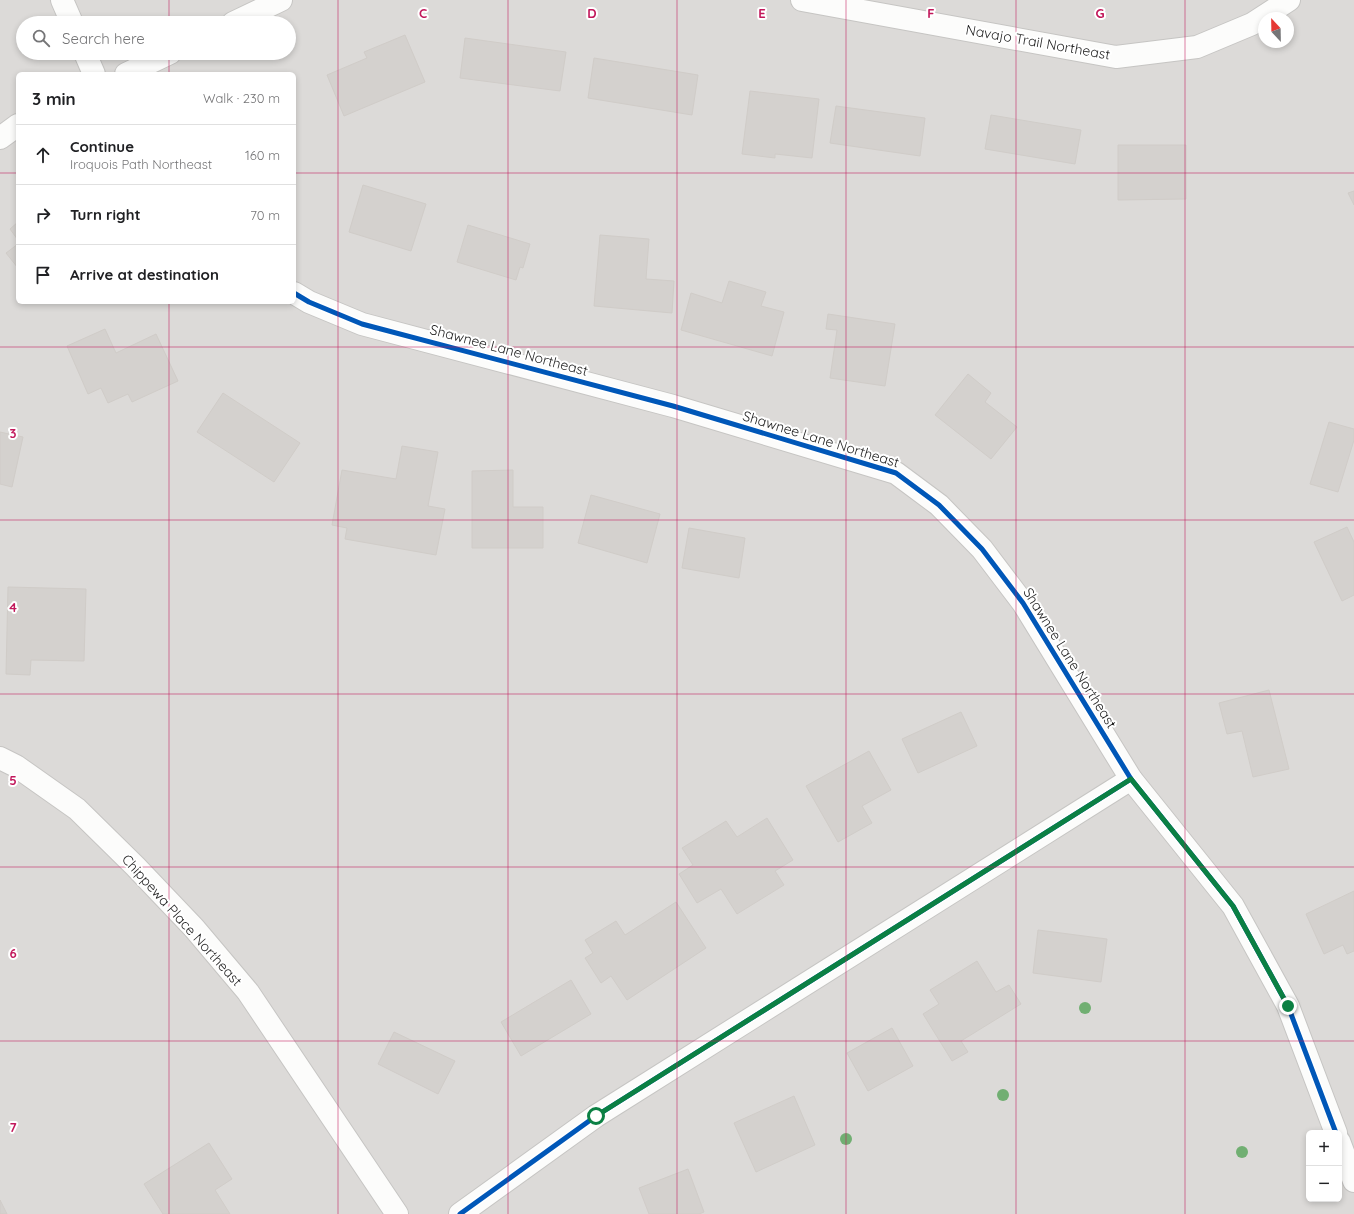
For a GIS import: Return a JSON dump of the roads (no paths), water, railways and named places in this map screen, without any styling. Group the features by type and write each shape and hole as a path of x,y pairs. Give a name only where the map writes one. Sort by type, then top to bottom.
{"street":[{"path":"62,0 69,16"},
{"path":"248,16 281,0"},
{"name":"Navajo Trail Northeast","path":"802,0 1116,57 1197,47 1252,24 1289,0"},
{"path":"87,60 93,72"},
{"path":"130,72 155,60"},
{"path":"0,138 16,126"},
{"name":"Shawnee Lane Northeast","path":"296,295 362,324 673,406 896,473 938,505 986,555 1023,603 1131,779 1233,906 1288,1006 1335,1130"},
{"name":"Chippewa Place Northeast","path":"0,758 16,766 77,809 135,866 194,928 248,992 397,1214"},
{"path":"460,1214 596,1116 1131,779"},
{"path":"1342,1149 1354,1181"}]}
